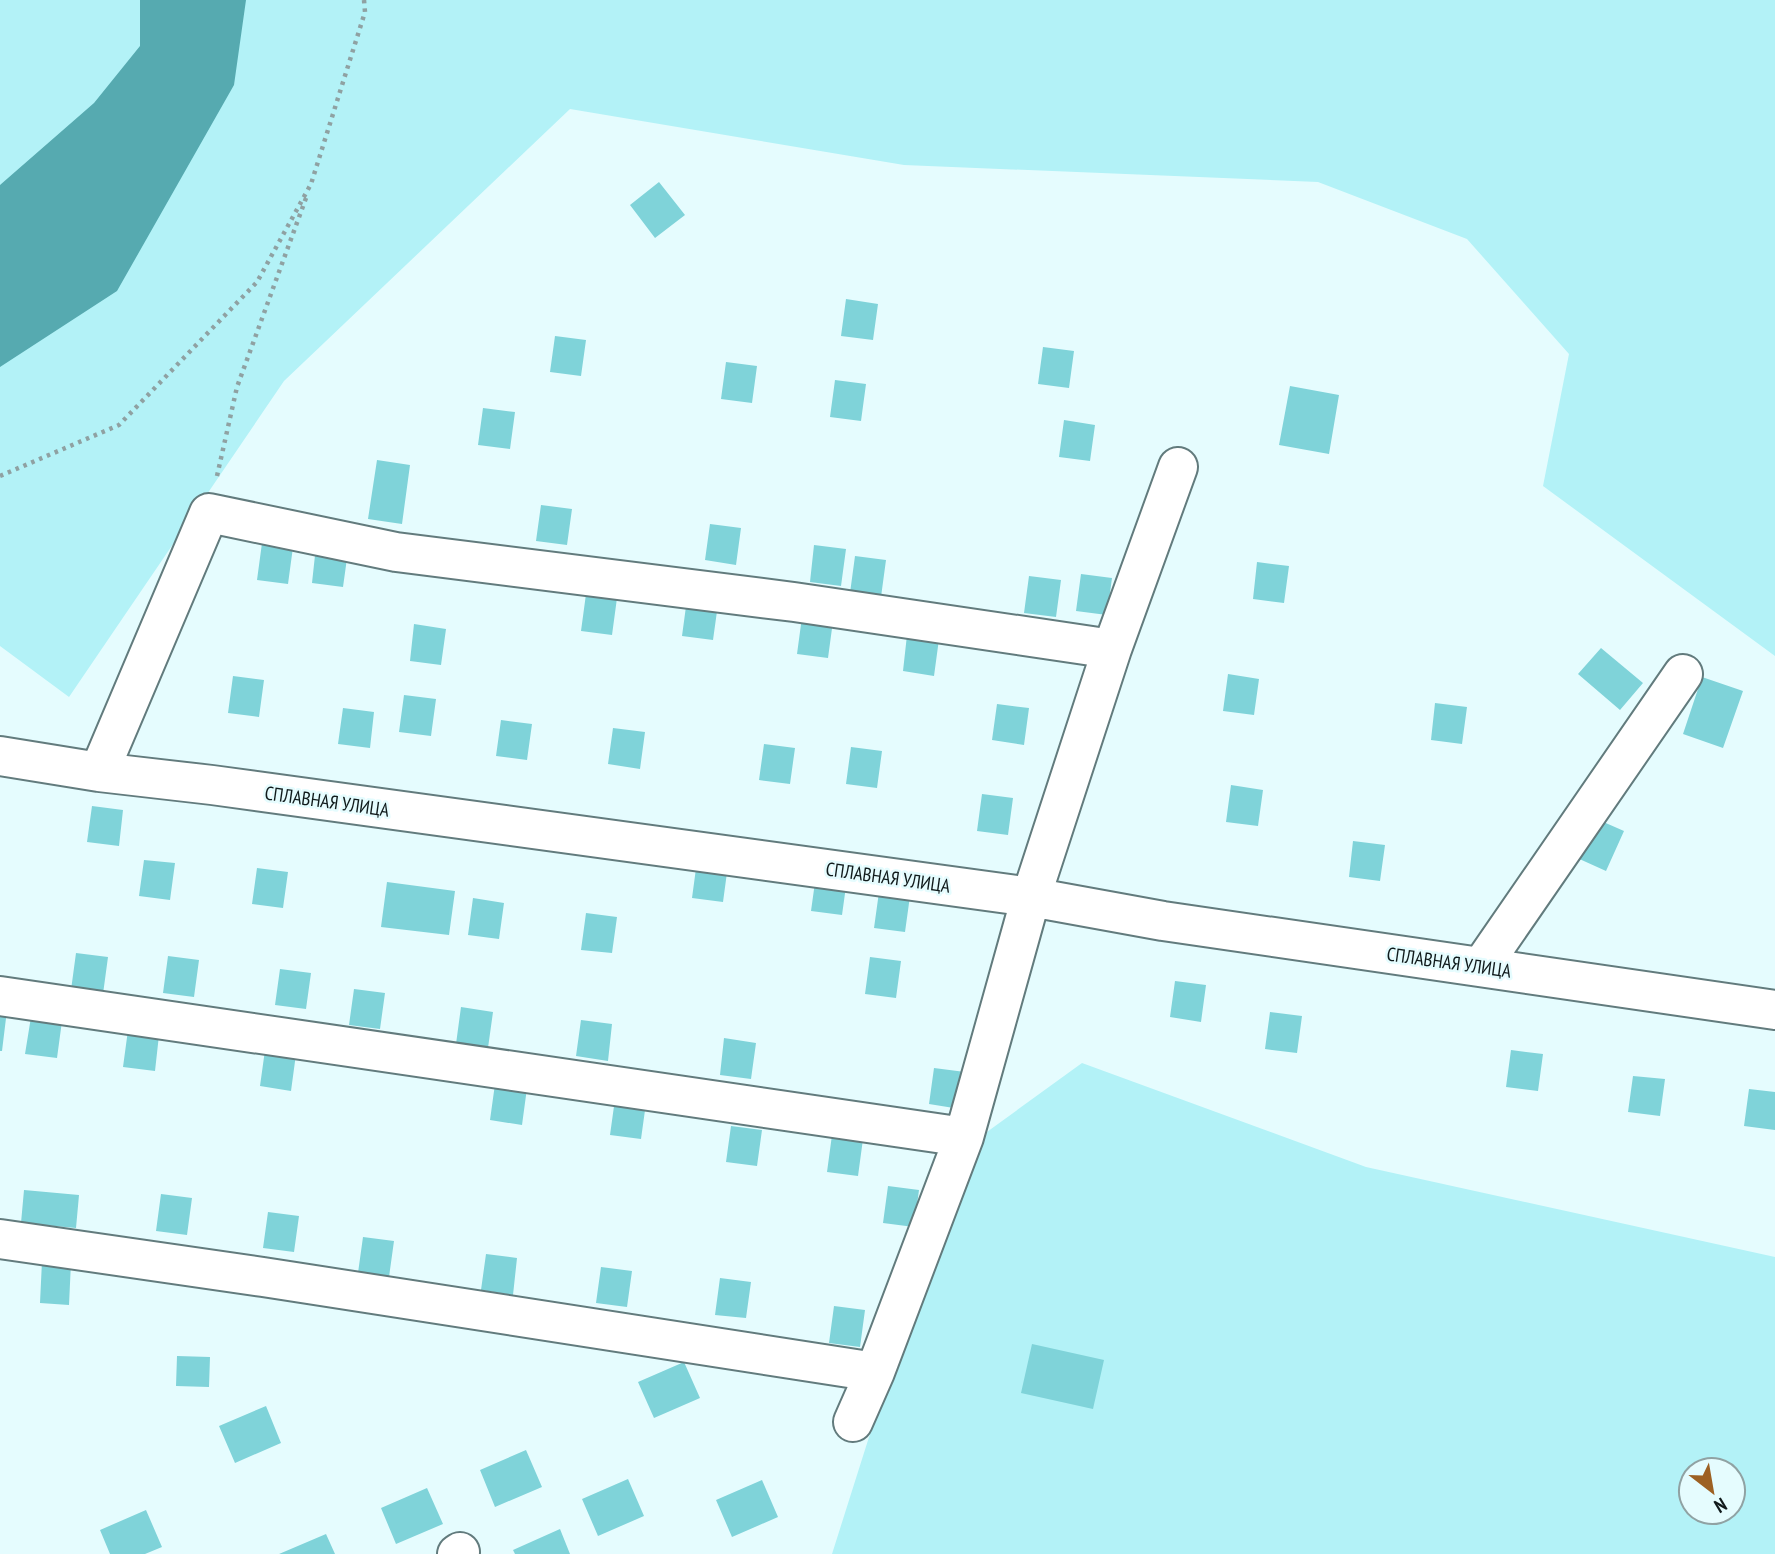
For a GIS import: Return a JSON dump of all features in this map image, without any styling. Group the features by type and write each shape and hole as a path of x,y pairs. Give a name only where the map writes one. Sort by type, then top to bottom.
{"lane":[{"path":"853,1422 875,1372 964,1138 1031,897 1112,649 1178,467"},
{"path":"99,772 209,513 396,552 794,602 1112,649"},
{"path":"1480,967 1683,674"},
{"name":"СПЛАВНАЯ УЛИЦА","path":"0,757 1031,897 1163,921 1775,1010"},
{"path":"0,996 964,1138"},
{"path":"0,1239 875,1372"}],"path":[{"path":"209,513 237,387 311,184 365,12 364,0"},
{"path":"0,476 119,425 257,282 311,184"}],"shaded area":[{"path":"0,0 1775,0 1775,656 1543,486 1569,354 1467,239 1318,182 904,165 570,109 284,381 69,697 0,646"},
{"path":"140,0 246,0 234,85 117,291 0,367 0,185 94,103 140,46"},
{"path":"1082,1063 1366,1167 1775,1257 1775,1554 832,1554 964,1137 973,1142"}],"building":[{"path":"659,182 685,215 655,238 630,205"},
{"path":"846,299 878,304 873,340 841,336"},
{"path":"555,336 586,340 581,376 550,372"},
{"path":"1043,347 1074,351 1069,388 1038,384"},
{"path":"726,362 757,366 752,403 721,399"},
{"path":"835,380 866,384 861,421 830,417"},
{"path":"1290,386 1339,395 1329,454 1279,445"},
{"path":"483,408 515,412 510,449 478,445"},
{"path":"1064,420 1095,425 1090,461 1059,457"},
{"path":"377,460 410,465 402,524 368,519"},
{"path":"541,505 572,509 567,545 536,541"},
{"path":"710,524 741,528 736,565 705,560"},
{"path":"262,543 293,547 288,584 257,580"},
{"path":"814,545 846,549 841,586 810,582"},
{"path":"316,546 348,551 343,587 312,583"},
{"path":"855,556 886,560 881,597 850,593"},
{"path":"1257,562 1289,566 1284,603 1253,599"},
{"path":"1081,574 1112,578 1107,615 1076,611"},
{"path":"1029,576 1061,580 1056,617 1024,613"},
{"path":"586,594 617,598 612,635 581,631"},
{"path":"687,599 718,604 713,640 682,636"},
{"path":"802,617 833,621 828,658 797,654"},
{"path":"414,624 446,629 441,665 410,661"},
{"path":"907,635 939,639 934,676 903,671"},
{"path":"1601,648 1643,683 1620,710 1578,674"},
{"path":"1228,674 1259,679 1254,715 1223,711"},
{"path":"233,676 264,680 259,717 228,713"},
{"path":"1702,677 1743,691 1723,748 1683,734"},
{"path":"404,695 436,699 431,736 399,732"},
{"path":"1435,703 1467,707 1462,744 1431,740"},
{"path":"997,704 1029,708 1024,745 992,740"},
{"path":"343,708 374,712 370,748 338,744"},
{"path":"501,720 532,724 527,760 496,756"},
{"path":"613,728 645,732 640,769 608,764"},
{"path":"764,744 795,748 790,784 759,780"},
{"path":"851,747 882,751 877,788 846,784"},
{"path":"1231,785 1263,790 1258,826 1226,822"},
{"path":"982,794 1013,798 1008,835 977,831"},
{"path":"92,806 123,810 119,846 87,842"},
{"path":"1592,817 1624,831 1606,871 1575,857"},
{"path":"1353,841 1385,845 1380,881 1349,877"},
{"path":"144,860 175,863 170,900 139,896"},
{"path":"697,861 728,865 723,902 692,898"},
{"path":"257,868 288,872 283,908 252,904"},
{"path":"816,875 847,879 842,915 811,911"},
{"path":"387,882 455,891 449,935 381,927"},
{"path":"879,892 910,896 905,932 874,928"},
{"path":"473,898 504,903 499,939 468,935"},
{"path":"586,913 617,917 612,953 581,950"},
{"path":"76,953 108,957 103,994 71,990"},
{"path":"168,956 199,960 194,997 163,993"},
{"path":"870,957 901,961 896,998 865,994"},
{"path":"280,969 311,973 306,1009 275,1005"},
{"path":"1175,981 1206,985 1201,1022 1170,1017"},
{"path":"354,989 385,993 380,1029 349,1025"},
{"path":"461,1007 493,1012 488,1048 456,1044"},
{"path":"0,1009 7,1010 2,1051 0,1051"},
{"path":"1270,1012 1302,1016 1297,1053 1265,1049"},
{"path":"31,1017 62,1021 57,1058 25,1054"},
{"path":"581,1020 612,1024 608,1061 576,1056"},
{"path":"128,1030 159,1035 155,1071 123,1067"},
{"path":"724,1038 756,1043 751,1079 720,1075"},
{"path":"265,1050 296,1054 291,1091 260,1086"},
{"path":"1511,1050 1543,1054 1538,1091 1506,1087"},
{"path":"934,1068 965,1072 960,1109 929,1104"},
{"path":"1633,1076 1665,1079 1660,1116 1628,1112"},
{"path":"495,1084 527,1088 522,1125 490,1120"},
{"path":"1749,1089 1775,1092 1775,1130 1744,1126"},
{"path":"615,1099 646,1103 641,1139 610,1135"},
{"path":"731,1126 762,1130 757,1166 726,1162"},
{"path":"832,1135 863,1139 858,1176 827,1172"},
{"path":"888,1186 919,1190 914,1227 883,1223"},
{"path":"24,1190 79,1195 76,1228 21,1223"},
{"path":"161,1194 192,1198 187,1235 156,1231"},
{"path":"268,1212 299,1216 294,1252 263,1248"},
{"path":"363,1237 394,1241 389,1277 358,1273"},
{"path":"486,1254 517,1258 513,1295 481,1290"},
{"path":"42,1261 71,1262 69,1305 40,1303"},
{"path":"601,1267 632,1271 627,1307 596,1303"},
{"path":"720,1278 751,1282 746,1318 715,1315"},
{"path":"834,1306 865,1310 860,1347 829,1343"},
{"path":"1032,1344 1104,1360 1093,1409 1021,1393"},
{"path":"177,1356 210,1357 209,1387 176,1386"},
{"path":"684,1362 700,1398 654,1418 638,1382"},
{"path":"266,1406 281,1443 235,1463 219,1426"},
{"path":"526,1450 542,1487 495,1507 480,1470"},
{"path":"628,1479 644,1516 598,1536 582,1499"},
{"path":"762,1480 778,1517 732,1537 716,1500"},
{"path":"427,1488 443,1524 396,1544 381,1508"},
{"path":"146,1510 162,1547 145,1554 110,1554 100,1530"},
{"path":"560,1529 570,1554 515,1554 513,1550"},
{"path":"326,1534 335,1554 279,1554"}]}
